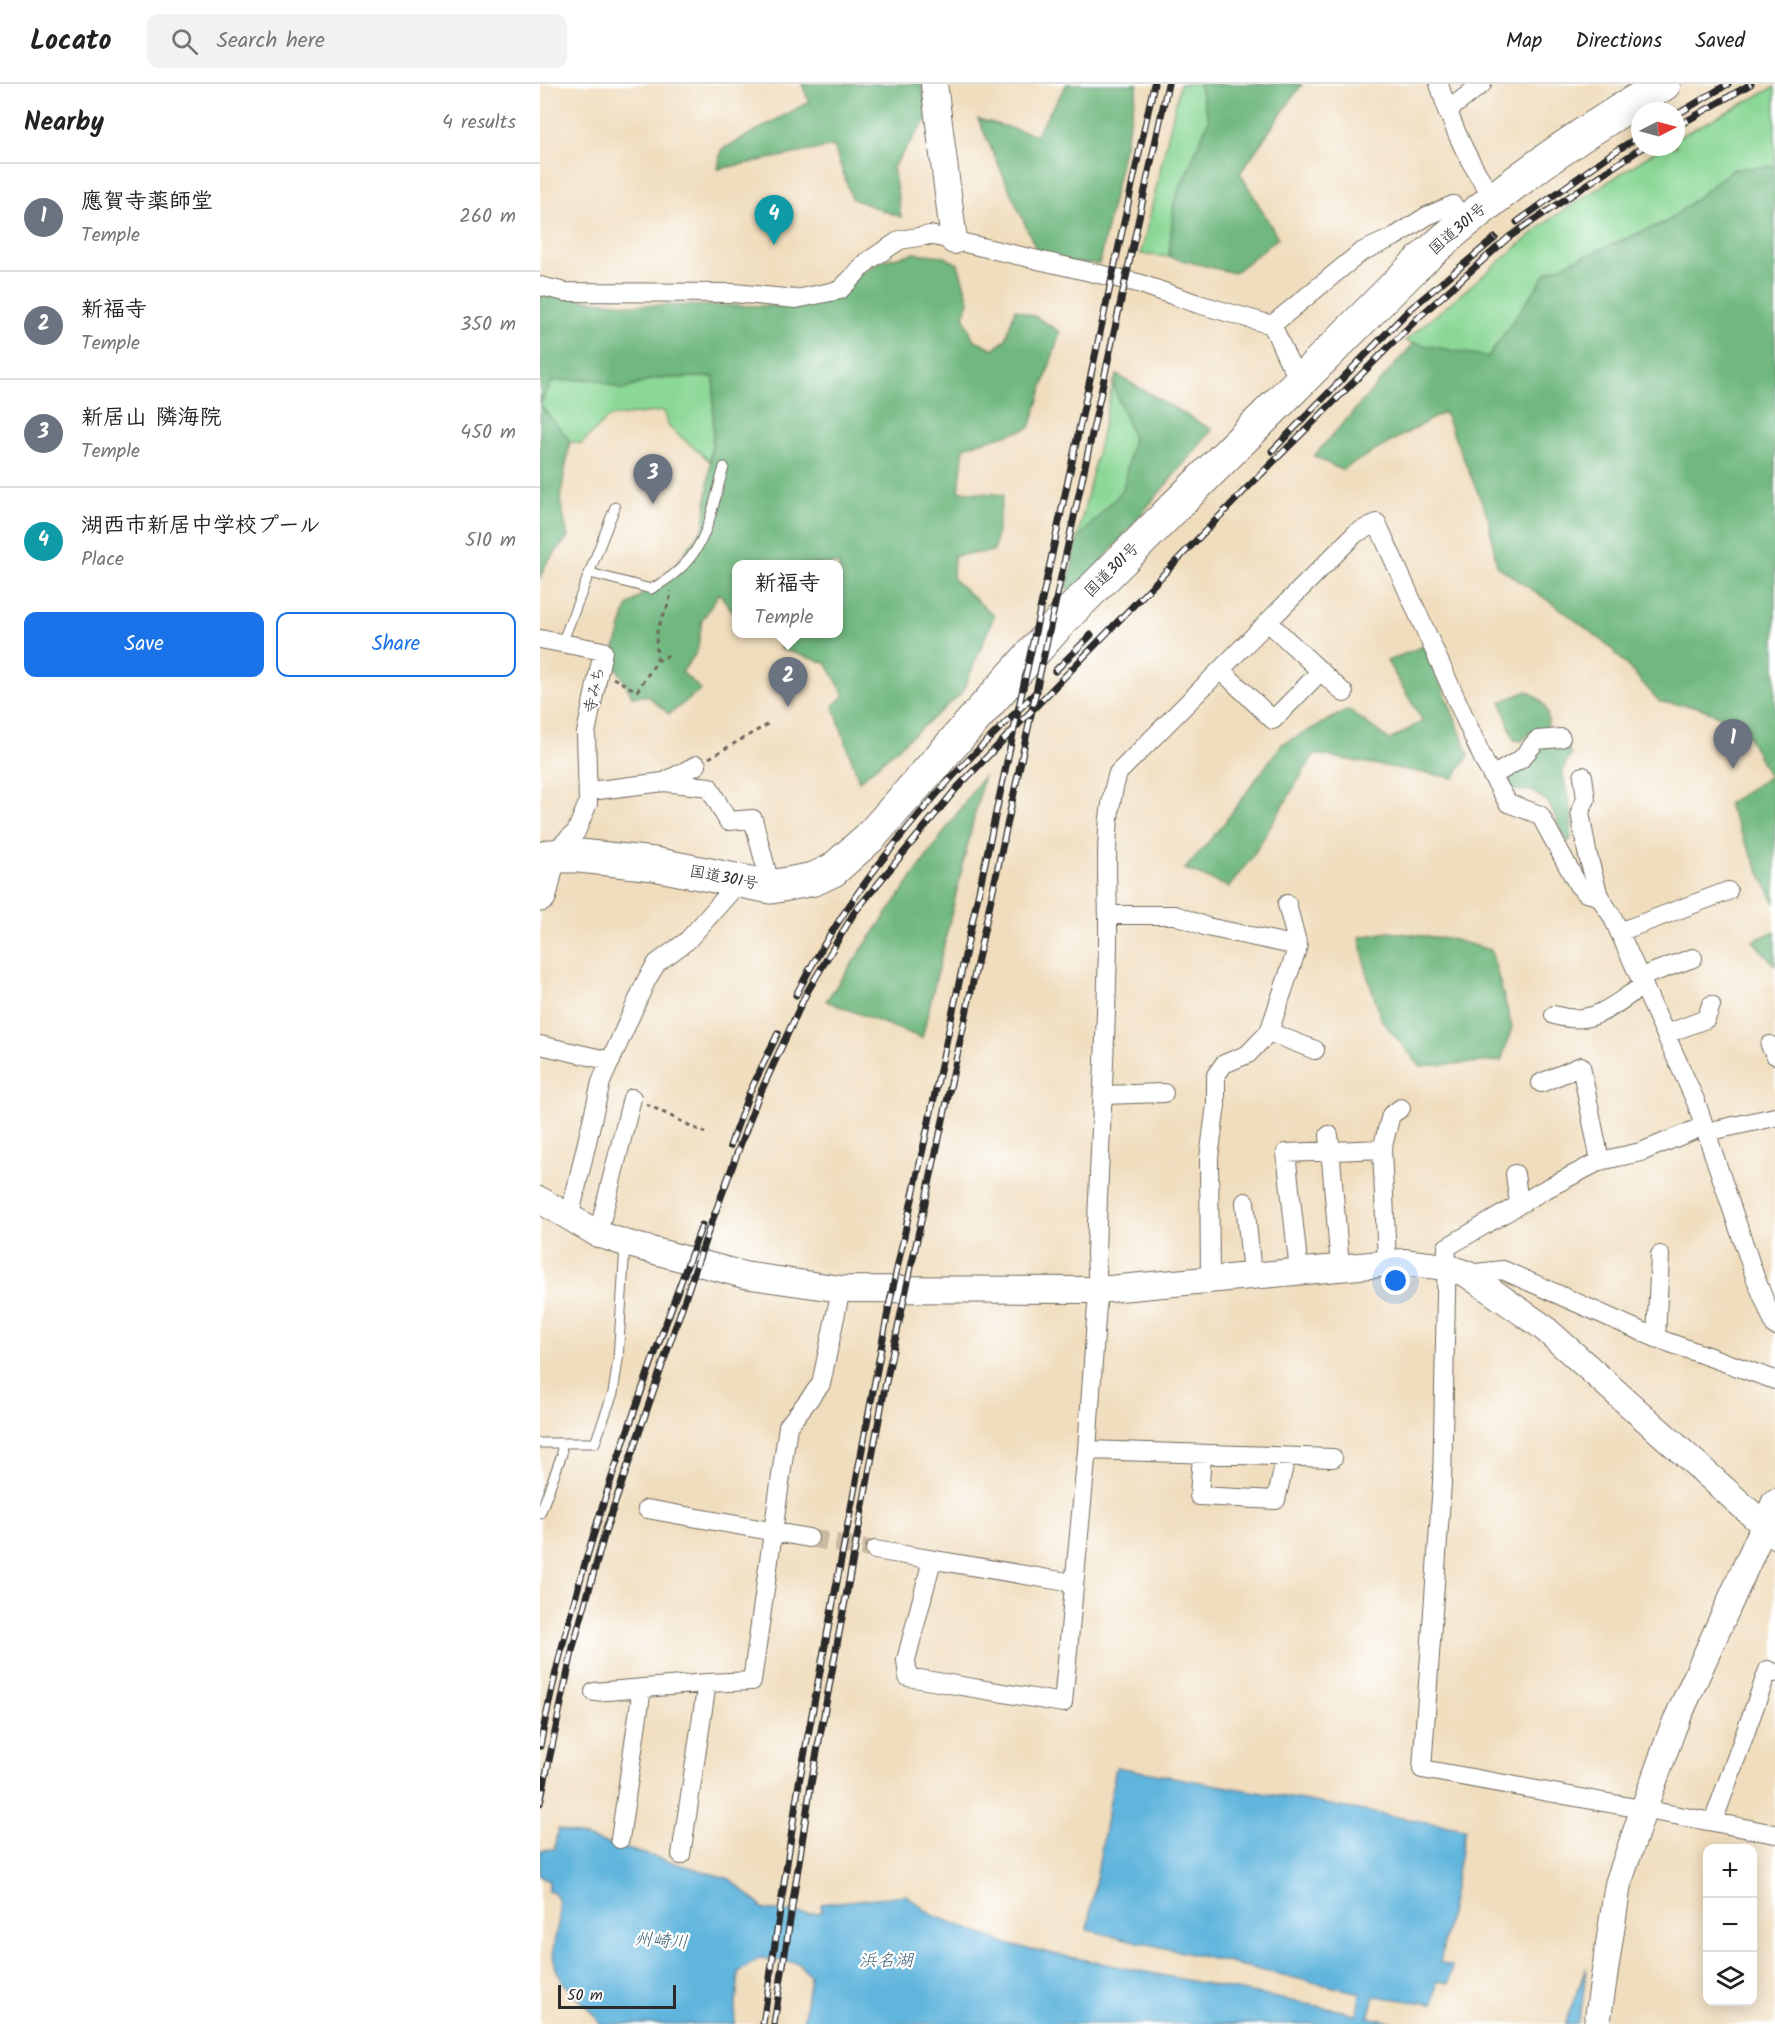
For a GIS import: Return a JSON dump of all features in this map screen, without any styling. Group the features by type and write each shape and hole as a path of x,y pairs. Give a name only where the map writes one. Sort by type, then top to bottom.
{"highway":[{"name":"国道301号","path":"545,856 580,856 654,864 755,884 814,879 833,870 870,837 1062,621 1301,378 1466,219 1599,122 1664,84"},
{"path":"540,895 545,856"}],"street":[{"path":"934,84 954,241"},
{"path":"1439,84 1447,111 1479,178 1494,198"},
{"path":"1447,111 1482,84"},
{"path":"1272,325 1361,252 1394,237 1427,216 1453,205 1466,219"},
{"path":"540,285 545,289 565,292 734,293 796,299 840,290 868,261 900,240 930,235 1138,282 1198,304 1272,325 1281,343 1287,364 1301,378"},
{"path":"932,1560 906,1660 908,1677 1063,1703 1087,1450 1098,1290 1096,1254 1108,915 1109,818 1112,791 1118,773 1222,671 1356,533 1377,523 1492,776 1508,803 1540,814 1578,885 1586,893 1599,896"},
{"path":"1269,623 1344,693"},
{"name":"寺みち","path":"540,639 603,651 586,733 590,791"},
{"path":"1222,671 1273,720 1321,671"},
{"path":"1492,776 1521,759 1537,740 1561,738"},
{"path":"664,782 698,765"},
{"path":"1583,776 1586,799 1580,812 1587,852 1599,896 1642,981 1705,1129 1755,1277 1775,1326"},
{"path":"545,856 576,832 588,803 590,791 664,782 709,787 728,820 753,819 755,884 687,942 657,963 601,1082 569,1219"},
{"path":"1619,932 1728,891"},
{"path":"1210,1278 1209,1158 1216,1105 1215,1075 1224,1064 1248,1054 1269,1032 1298,946 1287,904"},
{"path":"1108,915 1175,915 1207,927 1298,946"},
{"path":"1554,1015 1569,1020 1590,1019 1642,981 1694,958"},
{"path":"1666,1034 1706,1019 1711,1005"},
{"path":"1269,1032 1315,1050"},
{"path":"540,1045 611,1061"},
{"path":"1541,1083 1581,1066 1600,1161"},
{"path":"1102,1095 1164,1093"},
{"path":"598,1234 632,1098"},
{"path":"1387,1263 1382,1149 1391,1115 1401,1108"},
{"path":"1775,1117 1705,1129 1641,1152 1600,1161 1519,1204 1447,1247 1456,1270 1422,1769 1775,1833"},
{"path":"1299,1271 1286,1153 1330,1143 1382,1149"},
{"path":"1330,1143 1340,1267"},
{"path":"1515,1174 1519,1204"},
{"path":"540,1200 598,1234 625,1243 744,1275 841,1289 1098,1290 1403,1262 1456,1270 1503,1270 1656,1338 1775,1380"},
{"path":"1245,1202 1252,1275"},
{"path":"1656,1338 1660,1255"},
{"path":"1456,1270 1543,1327 1769,1530"},
{"path":"594,1692 752,1681 788,1426 821,1384 841,1289"},
{"path":"1087,1450 1333,1458"},
{"path":"1202,1455 1198,1496 1276,1500 1286,1457"},
{"path":"1597,2024 1618,1884 1673,1728 1769,1530 1775,1502"},
{"path":"647,1509 809,1538"},
{"path":"875,1550 1073,1583"},
{"path":"1713,1822 1768,1671 1775,1673"},
{"path":"681,1855 707,1683"},
{"path":"620,1839 642,1688"}],"lane":[{"path":"590,573 651,589 669,579 697,551 724,467"},
{"path":"562,643 615,507"},
{"path":"540,1443 595,1443 613,1393 618,1360 625,1243"},
{"path":"540,1514 562,1454 561,1444"}],"path":[{"path":"657,661 656,636 659,624 669,607 672,585 669,579"},
{"path":"599,670 637,691 657,661 672,654"},
{"path":"698,765 770,723"},
{"path":"632,1098 705,1133"}],"green space":[{"path":"802,84 922,84 927,118 893,167 901,217 852,199 834,146 718,169 721,150 809,102"},
{"path":"1067,84 1138,84 1099,264 1041,260 978,119 1036,135"},
{"path":"1180,84 1199,84 1209,120 1174,203 1169,257 1141,254"},
{"path":"1199,84 1302,84 1240,173 1278,238 1234,273 1169,257 1174,203 1209,120"},
{"path":"1775,87 1775,166 1731,171 1668,221 1547,272 1487,364 1405,341 1549,220 1648,156 1685,156 1685,133"},
{"path":"1775,166 1775,904 1727,804 1769,777 1744,728 1699,707 1660,702 1609,646 1562,610 1497,566 1488,517 1444,412 1341,470 1314,456 1414,343 1488,357 1547,272 1668,221 1733,169"},
{"path":"915,253 943,256 958,264 969,301 964,316 973,339 994,349 1006,339 1015,309 1036,317 1060,332 1030,428 964,447 959,491 1003,495 994,551 954,556 953,579 994,616 962,693 859,781 833,705 845,696 826,663 780,649 779,638 843,638 843,560 732,560 732,610 719,593 702,620 697,652 682,672 701,690 669,714 648,696 632,696 612,659 627,607 673,568 704,527 713,433 714,377 656,378 622,390 595,379 552,381 540,405 540,295 634,305 801,306 881,261"},
{"path":"1117,375 1212,430 1073,595 1067,588 1077,540 1123,490 1133,438 1113,384"},
{"path":"714,377 710,461 669,427 664,411 609,417 581,444 570,441 540,405 552,381 595,379 623,390 656,378"},
{"path":"1113,384 1133,438 1123,490 1077,540"},
{"path":"540,405 570,441 560,500 568,537 546,564 540,579"},
{"path":"1426,645 1469,755 1454,778 1314,754 1252,857 1229,887 1185,869 1222,826 1282,744 1348,710 1390,740 1423,721 1387,661"},
{"path":"1527,691 1541,702 1547,711 1547,730 1530,733 1522,741 1514,740 1501,702"},
{"path":"1563,745 1571,754 1562,771 1572,815 1571,839 1567,842 1548,802 1532,791 1513,790 1506,782 1509,776 1544,747"},
{"path":"984,775 922,1038 826,1001"},
{"path":"1775,931 1775,965 1753,941"},
{"path":"1389,932 1451,939 1491,950 1512,1027 1501,1061 1420,1066 1382,1021 1367,974 1360,937"}],"water":[{"path":"1116,1767 1465,1829 1440,1963 1452,1966 1449,1983 1437,1981 1433,2004 1374,1996 1368,2017 1401,2024 803,2024 810,1976 798,1963 760,1958 739,1972 734,2024 600,2024 595,2015 562,1981 557,1972 553,1952 560,1908 554,1892 549,1892 549,1880 540,1876 540,1850 554,1849 558,1829 730,1879 765,1910 807,1914 822,1912 821,1904 906,1895 932,1915 1010,1945 1357,2014 1360,1993 1087,1930"},
{"path":"1586,1968 1582,2005 1577,2024 1565,2024"}],"tunnel":[{"path":"809,1538 875,1550"}],"railway":[{"path":"763,2024 799,1783 890,1301 1154,84"},
{"path":"774,2024 811,1784 885,1387 1168,84"},
{"path":"1685,110 1728,84"},
{"path":"1685,122 1751,84"},
{"path":"1517,222 1631,142"},
{"path":"540,1803 573,1647 606,1529 708,1232 757,1100 806,994 854,913 956,789 1244,491 1419,317 1509,237 1631,155"},
{"path":"1272,451 1408,311 1495,238"},
{"path":"1055,671 1091,635"},
{"path":"796,995 844,913 882,860 955,774 1037,691"},
{"path":"730,1146 748,1096 778,1033"},
{"path":"540,1746 571,1613 610,1482 702,1225"}],"place":[{"name":"湖西市新居中学校プール","path":"774,245"},
{"name":"新居山 隣海院","path":"653,504"},
{"name":"新福寺","path":"788,707"},
{"name":"應賀寺薬師堂","path":"1733,769"}],"water label":[{"name":"州崎川","path":"661,1942"},
{"name":"浜名湖","path":"886,1961"}]}
